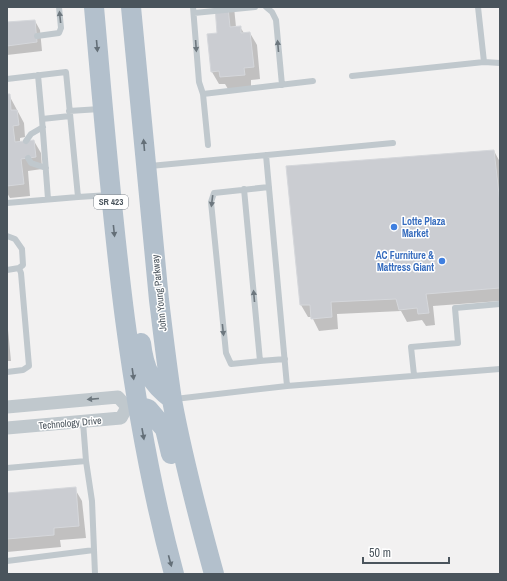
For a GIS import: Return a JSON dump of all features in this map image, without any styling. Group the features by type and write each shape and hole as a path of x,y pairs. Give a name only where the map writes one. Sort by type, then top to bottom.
{"main road":[{"name":"SR 423","path":"94,7 110,195 124,312 133,407 174,574"},
{"name":"John Young Parkway","path":"131,7 159,300 172,399 193,495 214,574"},
{"path":"117,251 133,272 142,355 147,371 154,384 172,399"},
{"path":"133,407 148,408 165,429 202,574"}],"street":[{"path":"7,407 118,397 133,407"},
{"name":"Technology Drive","path":"7,428 121,418 133,407"}],"lane":[{"path":"37,36 59,33 61,28 59,7"},
{"path":"208,145 203,94 199,82 194,10 255,7"},
{"path":"266,7 272,12 276,20 282,85"},
{"path":"478,7 484,62"},
{"path":"352,76 484,62 500,63"},
{"path":"7,79 66,72 78,196"},
{"path":"38,75 48,199"},
{"path":"203,94 313,81"},
{"path":"42,119 103,108"},
{"path":"26,141 31,134 43,127"},
{"path":"146,167 393,143"},
{"path":"266,155 287,386"},
{"path":"28,158 31,163 46,168"},
{"path":"269,187 214,193 211,202 226,353 231,364 284,359"},
{"path":"244,189 260,362"},
{"path":"7,204 78,196 110,195"},
{"path":"7,236 16,239 22,250 23,265 19,268 7,270"},
{"path":"7,372 23,370 29,366 21,273 19,268"},
{"path":"414,376 411,347 458,343 455,308 500,304"},
{"path":"172,399 287,386 500,368"},
{"path":"83,422 86,461 92,501 95,574"},
{"path":"7,468 86,461"},
{"path":"7,561 94,550"}],"building":[{"path":"215,7 228,7 230,27 241,26 241,33 250,32 254,67 244,68 245,75 220,77 219,71 211,72 207,34 217,33"},
{"path":"35,20 37,42 7,46 7,22"},
{"path":"7,94 10,94 11,110 17,110 19,125 13,126 15,142 34,140 36,157 21,159 24,184 7,186"},
{"path":"494,150 500,203 500,288 426,294 429,313 418,314 417,308 399,310 396,299 331,302 332,317 311,319 310,305 300,305 286,166"},
{"path":"76,487 79,526 54,528 54,535 7,539 7,493"}],"place":[{"name":"Lotte Plaza Market","path":"394,227"},
{"name":"AC Furniture & Mattress Giant","path":"442,261"}]}
